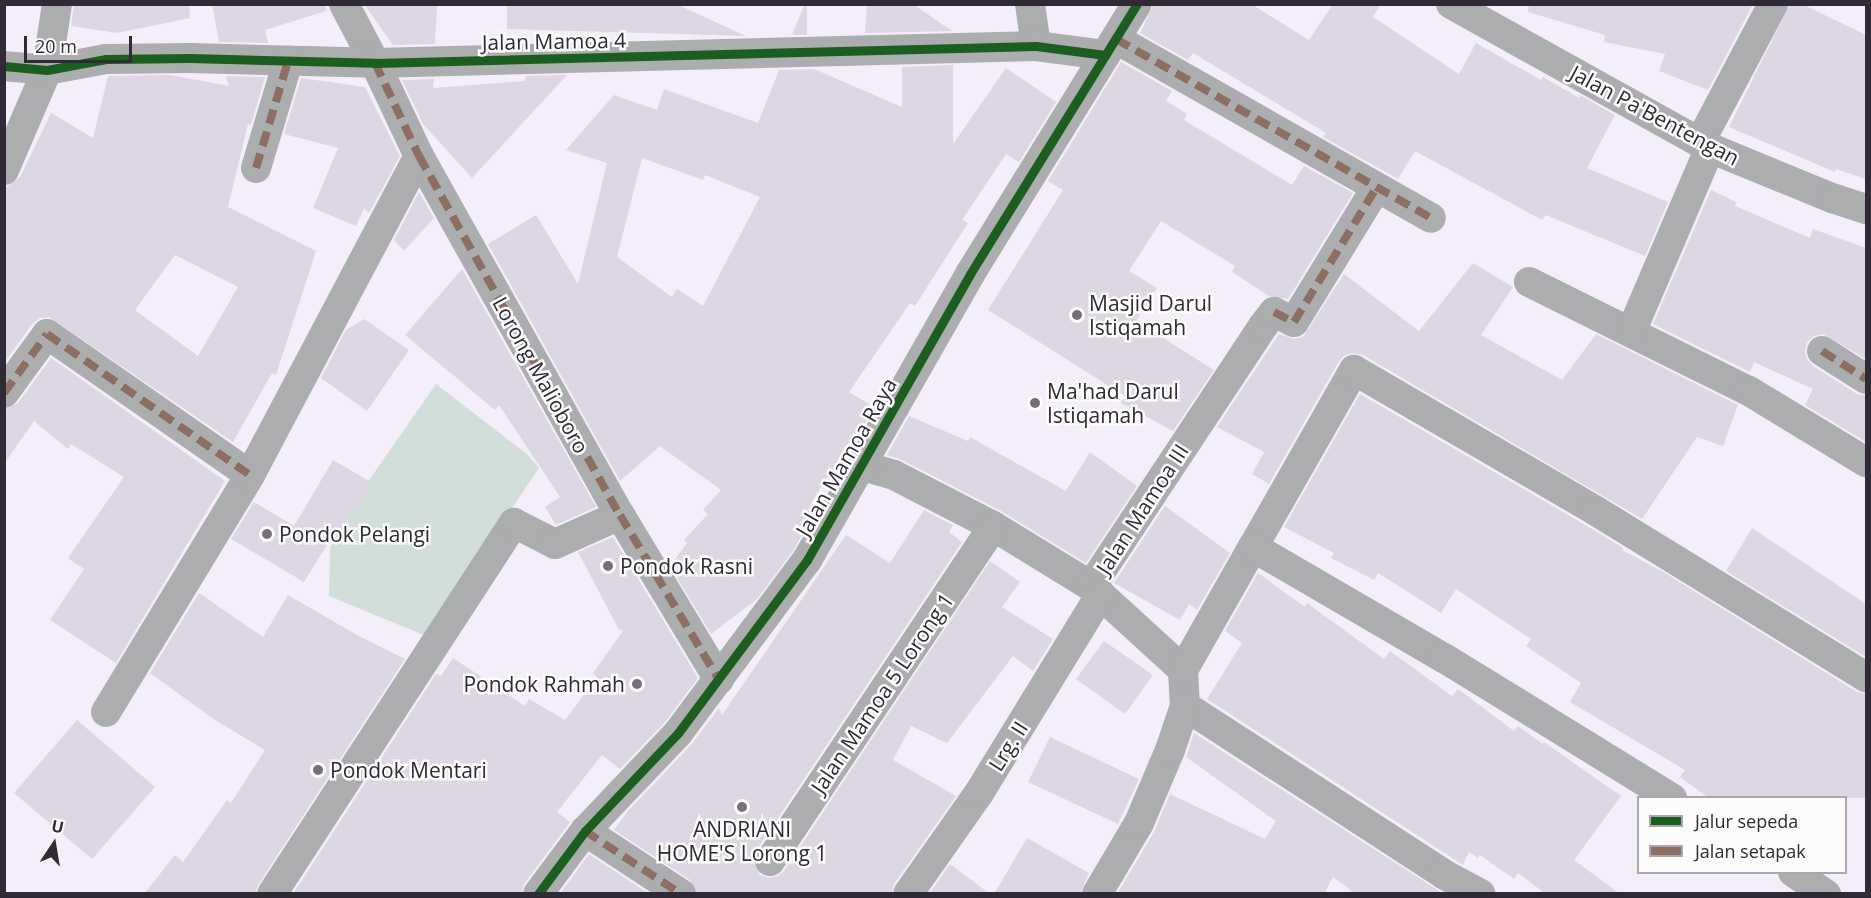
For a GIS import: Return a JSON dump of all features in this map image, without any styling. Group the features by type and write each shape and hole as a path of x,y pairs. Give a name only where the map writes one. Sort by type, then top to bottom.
{"street":[{"path":"4,170 47,70 57,4"},
{"name":"Lorong Malioboro","path":"344,4 419,156 620,515 719,680"},
{"path":"1030,4 1036,46"},
{"name":"Jalan Mamoa Raya","path":"538,894 585,831 678,733 807,560 863,466 970,273 1137,4"},
{"name":"Jalan Pa'Bentengan","path":"1451,4 1705,145 1832,198 1866,209"},
{"path":"1632,332 1705,145 1773,4"},
{"name":"Jalan Mamoa 4","path":"4,66 47,70 106,59 190,57 375,63 1036,46 1110,47"},
{"path":"1110,47 1267,123 1431,218"},
{"path":"256,168 288,61"},
{"path":"106,712 250,475 419,156"},
{"name":"Jalan Mamoa III","path":"1096,590 1263,327 1274,312 1294,322 1376,188"},
{"path":"1529,282 1749,391 1866,462"},
{"path":"4,393 46,334 250,475"},
{"path":"1821,351 1866,379"},
{"path":"1097,894 1139,824 1170,750 1185,706 1182,670 1354,370 1566,493 1866,677"},
{"path":"863,466 894,475 993,526 1096,590 1182,670"},
{"path":"272,894 514,523 555,544 620,515"},
{"name":"Jalan Mamoa 5 Lorong 1","path":"770,861 993,526"},
{"path":"1253,547 1444,657 1669,796"},
{"name":"Lrg. II","path":"908,894 979,792 1096,590"},
{"path":"1185,706 1445,875 1480,894"},
{"path":"585,831 681,894"},
{"path":"1795,874 1827,894"}],"shaded area":[{"path":"436,384 527,454 539,468 426,636 329,596 330,549 337,526"}],"building":[{"path":"74,4 189,4 190,18 117,33 71,26"},
{"path":"212,4 325,4 326,11 265,30 268,43 219,42"},
{"path":"364,4 437,4 435,44 393,45"},
{"path":"507,4 676,4 746,36 507,29"},
{"path":"867,4 913,4 952,31 865,33"},
{"path":"1154,4 1251,4 1309,40 1333,4 1381,4 1373,17 1459,74 1476,43 1541,80 1543,77 1579,98 1580,95 1615,115 1587,168 1668,202 1645,256 1546,215 1542,220 1415,151 1398,179 1323,137 1326,133 1193,53 1188,60 1140,33"},
{"path":"1529,4 1753,4 1708,90 1659,71 1665,54 1604,42 1605,35 1528,12"},
{"path":"1790,4 1802,4 1866,35 1866,179 1836,169 1835,172 1729,127"},
{"path":"804,6 807,7 807,35 792,35"},
{"path":"1121,62 1172,91 1166,101 1187,114 1184,120 1292,185 1304,166 1353,193 1288,299 1269,296 1232,272 1235,266 1161,221 1129,271 1157,288 1136,321 1214,370 1173,431 1121,403 1125,396 988,310 1063,190 1048,181"},
{"path":"953,65 953,144 1006,68 1056,102 1019,162 1006,154 962,220 968,223 915,306 910,303 849,392 874,407 856,440 852,438 810,505 813,507 809,513 813,515 793,551 757,599 711,634 670,566 687,543 684,540 708,514 703,510 721,490 660,446 620,481 488,244 536,215 578,284 607,163 566,150 614,95 657,110 664,89 758,123 779,70 814,69 902,107 902,67","holes":["642,158 703,180 705,175 760,197 703,306 677,289 672,297 617,257"]},
{"path":"170,75 229,86 226,76 265,77 251,125 248,124 228,207 316,251 276,375 272,373 233,442 49,317 40,318 33,323 4,363 4,189 20,177 51,113 93,138 108,76","holes":["175,255 238,287 198,356 135,310"]},
{"path":"567,75 472,178 423,124 402,80 434,79 433,88 525,81 526,76"},
{"path":"301,78 365,87 400,156 369,213 364,208 356,226 313,208 338,148 284,134"},
{"path":"1711,190 1736,202 1735,206 1810,238 1813,229 1866,248 1866,359 1823,334 1814,336 1807,342 1805,351 1807,359 1813,366 1857,394 1866,396 1866,442 1805,405 1813,389 1754,362 1750,372 1653,324"},
{"path":"419,192 434,218 404,251 394,240"},
{"path":"1473,263 1513,287 1481,335 1562,380 1596,334 1738,405 1723,446 1697,437 1642,519 1363,355 1353,353 1345,355 1339,361 1269,484 1252,474 1264,452 1217,427 1279,334 1294,339 1303,337 1344,274 1419,331"},
{"path":"462,269 596,507 556,525 545,507 560,497 499,405 495,410 405,335"},
{"path":"364,319 409,350 367,411 321,378 346,330"},
{"path":"51,358 225,481 116,663 50,620 84,569 68,558 124,477 71,444 68,449 34,421 4,464 4,410 18,403"},
{"path":"1360,394 1587,526 1623,548 1622,550 1665,573 1857,692 1866,694 1866,798 1706,796 1680,777 1685,770 1570,702 1581,683 1526,646 1531,639 1456,589 1441,613 1378,573 1374,580 1331,558 1334,553 1284,527"},
{"path":"909,416 968,441 970,437 1066,491 1090,452 1137,486 1086,563 1001,511 902,460 887,455"},
{"path":"333,460 371,482 339,536 334,533 304,582 231,539 254,502 294,526"},
{"path":"1165,506 1230,553 1197,610 1189,604 1180,620 1114,583"},
{"path":"924,510 953,525 949,532 962,542 756,851 753,860 760,875 769,878 778,876 784,871 990,561 1020,582 1002,607 1053,639 1033,671 1013,656 947,743 911,726 893,760 956,796 894,884 891,894 698,894 690,880 614,830 628,811 691,745 719,708 722,715 846,535 890,563"},
{"path":"1752,528 1866,604 1866,657 1726,571"},
{"path":"613,537 698,678 665,722 620,769 602,755 557,812 570,822 524,884 521,894 293,894 436,674 441,676 453,658 525,706 529,699 565,720 597,677 593,673 623,631 618,628 578,552"},
{"path":"1258,573 1305,607 1307,603 1384,659 1390,651 1452,696 1458,689 1514,731 1518,726 1621,796 1574,860 1620,894 1546,894 1518,873 1514,879 1480,855 1478,858 1469,852 1463,865 1207,699 1242,643 1225,631"},
{"path":"199,593 263,637 288,595 357,635 405,659 258,885 255,894 144,894 175,855 183,862 227,800 231,803 265,750 215,720 150,673"},
{"path":"1104,641 1153,675 1125,714 1076,679"},
{"path":"77,720 155,787 92,859 14,793"},
{"path":"1194,733 1443,894 1356,894 1333,877 1324,894 1117,894 1154,832 1170,794 1265,839 1276,821 1186,757"},
{"path":"1050,737 1139,779 1118,824 1028,782"},
{"path":"1027,838 1089,873 1080,894 994,894"},
{"path":"589,854 649,894 560,894"},
{"path":"950,864 990,894 929,894"}],"marked path":[{"path":"1116,39 1431,218"},
{"path":"256,168 288,61"},
{"path":"375,63 419,156 620,515 719,680"},
{"path":"1274,312 1294,322 1376,188"},
{"path":"4,393 47,334 250,475"},
{"path":"1822,351 1866,379"},
{"path":"585,831 681,894"}],"cycle path":[{"path":"538,894 585,831 678,733 807,560 970,274 1137,4"},
{"path":"4,66 47,70 106,59 190,58 375,63 1036,46 1105,55"}],"place":[{"name":"Masjid Darul Istiqamah","path":"1077,315"},
{"name":"Ma'had Darul Istiqamah","path":"1035,403"},
{"name":"Pondok Pelangi","path":"267,534"},
{"name":"Pondok Rasni","path":"608,566"},
{"name":"Pondok Rahmah","path":"637,684"},
{"name":"Pondok Mentari","path":"318,770"},
{"name":"ANDRIANI HOME'S Lorong 1","path":"742,807"}]}
